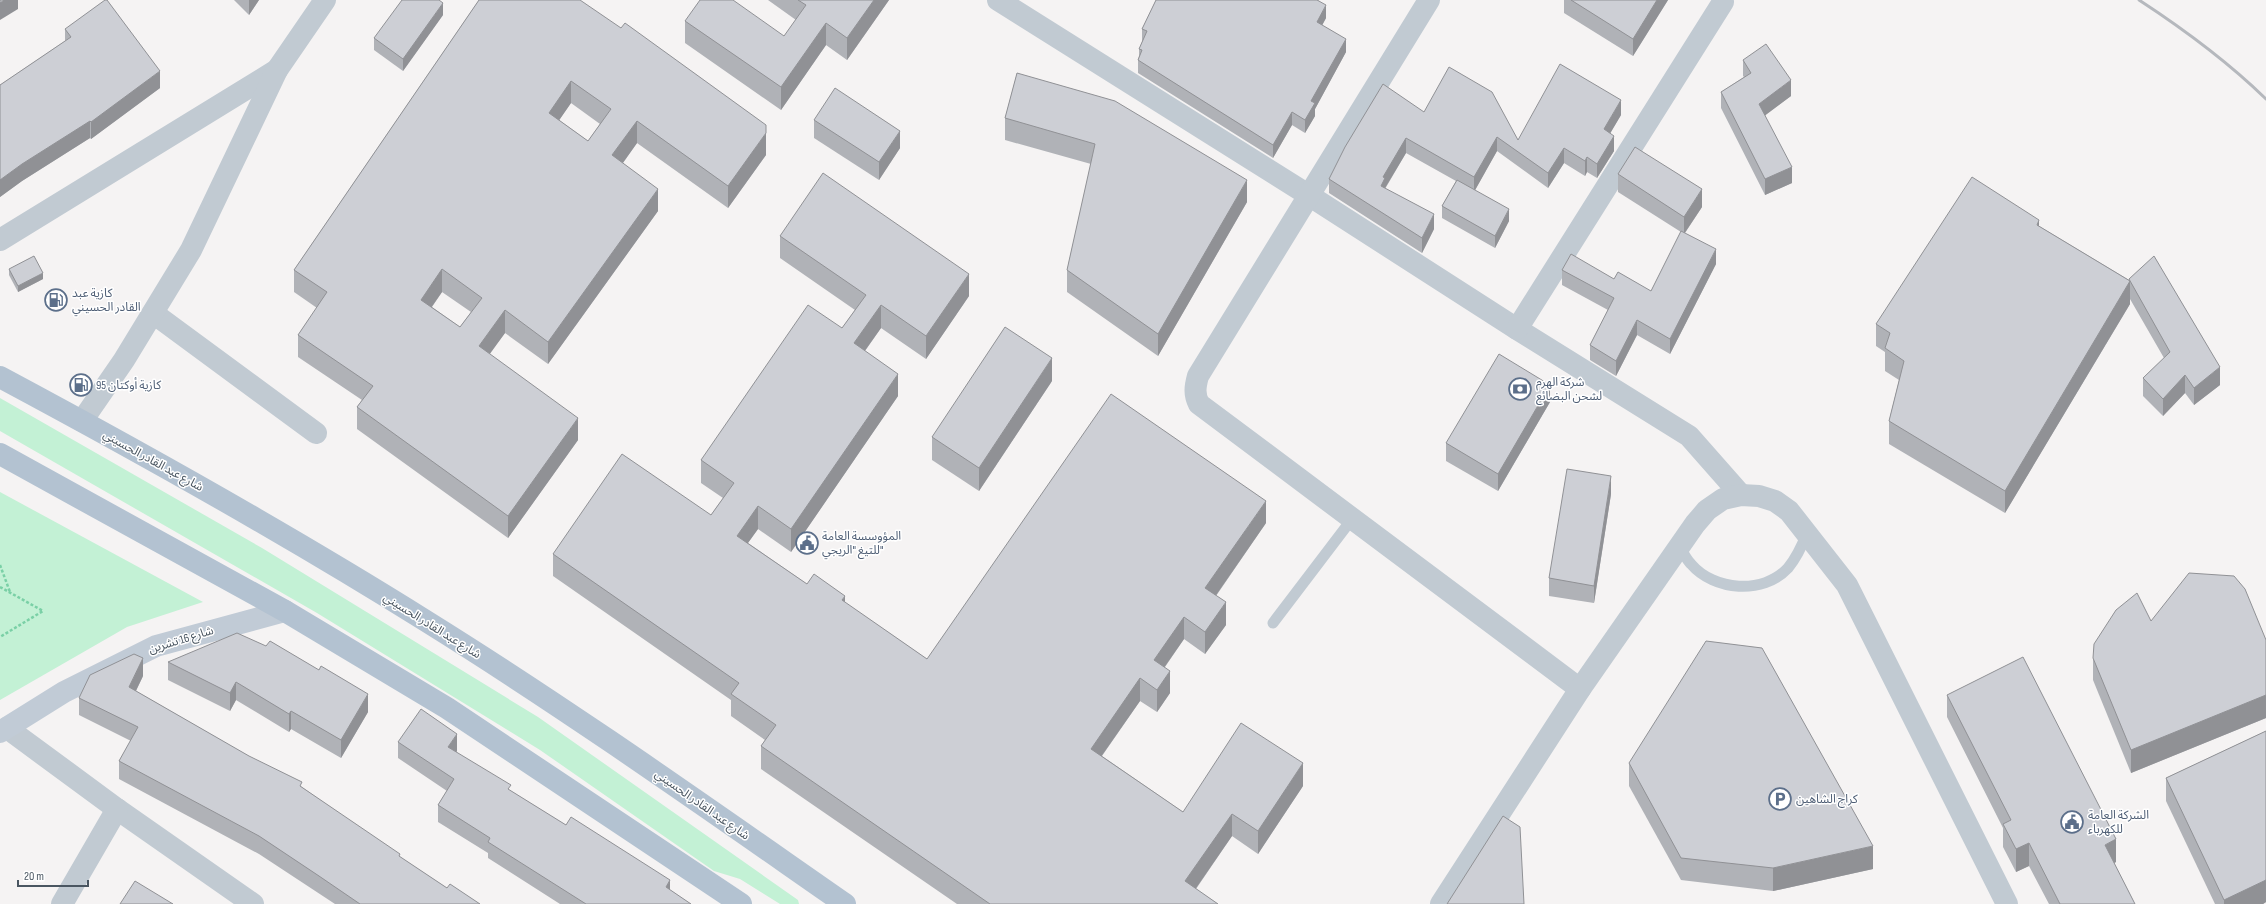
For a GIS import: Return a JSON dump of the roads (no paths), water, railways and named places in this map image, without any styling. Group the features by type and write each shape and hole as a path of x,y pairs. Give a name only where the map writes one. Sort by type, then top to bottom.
{"main road":[{"name":"شارع عبد القادر الحسيني","path":"0,377 82,421 270,527 427,621 587,726 846,904"},
{"path":"0,454 285,611 447,708 741,904"}],"street":[{"path":"82,421 124,360 198,237 277,70 325,0"},
{"path":"998,0 1310,196 1517,330 1689,436 1741,495"},
{"path":"1429,0 1310,196 1198,376 1195,387 1196,396 1199,404 1580,690"},
{"path":"1517,330 1723,2"},
{"path":"0,240 277,70"},
{"path":"153,313 316,433"},
{"path":"1441,904 1580,690 1679,546 1707,510 1723,500 1741,495 1759,496 1775,501 1789,511 1807,532 1847,585 2007,904"},
{"name":"شارع 16 تشرين","path":"4,730 64,692 156,646 285,611"},
{"path":"4,730 252,904"},
{"path":"62,904 117,809"}],"lane":[{"path":"1273,624 1352,519"},
{"path":"1679,546 1691,564 1707,578 1727,585 1748,586 1769,580 1787,569 1800,552 1807,532"}],"railway":[{"path":"2139,0 2205,46 2266,99"}],"place":[{"name":"كازية عبد القادر الحسيني","path":"56,300"},
{"name":"كازية أوكتان 95","path":"81,385"},
{"name":"شركة الهرم لشحن البضائع","path":"1520,389"},
{"name":"المؤوسسة العامة للتيغ \"الريجي\"","path":"807,543"},
{"name":"كراج الشاهين","path":"1780,799"},
{"name":"الشركة العامة للكهرباء","path":"2072,822"}]}
